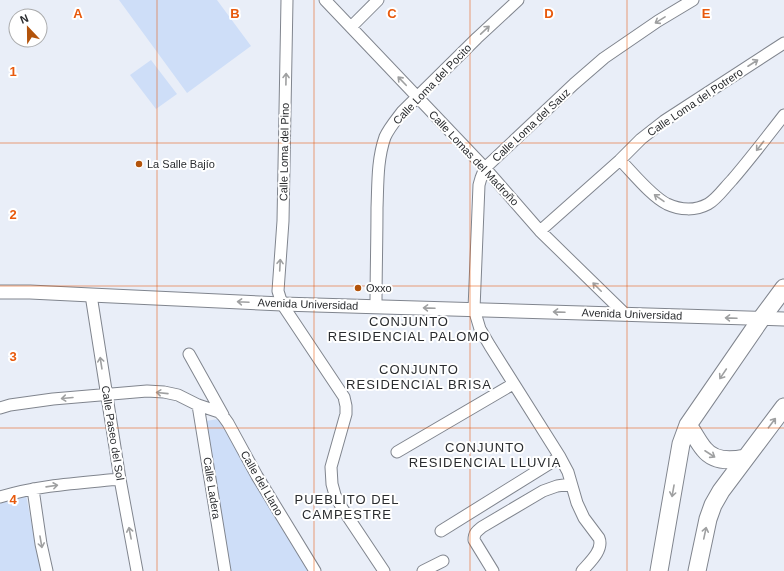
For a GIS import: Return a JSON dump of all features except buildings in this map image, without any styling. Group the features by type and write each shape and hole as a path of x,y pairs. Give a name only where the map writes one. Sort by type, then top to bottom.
{"main road":[{"path":"659,571 681,444 688,425 784,288"},
{"path":"697,571 708,519 713,505 721,491 784,407"},
{"path":"688,425 704,450 710,456 735,461 745,458"}],"street":[{"name":"Calle Loma del Pino","path":"282,304 278,291 283,221 287,0"},
{"name":"Calle Lomas del Madroño","path":"325,0 485,168 540,231 625,314"},
{"path":"351,27 378,0"},
{"name":"Calle Loma del Pocito","path":"376,306 378,175 386,135 392,124 402,112 518,0"},
{"name":"Calle Loma del Sauz","path":"582,571 597,551 600,541 599,538 584,518 577,503 568,472 480,329 474,309 479,185 485,168 574,84 604,58 658,21 693,0"},
{"name":"Calle Loma del Potrero","path":"540,231 620,160 641,139 664,122 784,43"},
{"path":"620,160 656,197 667,204 684,209 697,208 709,203 723,190 784,115"},
{"name":"Avenida Universidad","path":"0,292 30,292 282,304 784,319"},
{"name":"Calle Paseo del Sol","path":"91,295 106,395 137,571"},
{"path":"282,304 346,401 346,414 331,468 332,484 335,495 342,508 384,571"},
{"name":"Calle del Llano","path":"189,354 257,476 315,571"},
{"path":"397,452 513,384"},
{"path":"0,408 53,399 147,391 178,395 198,405 219,412 223,416"},
{"name":"Calle Ladera","path":"198,405 225,571"},
{"path":"442,530 560,458"},
{"path":"0,497 33,489 120,479"},
{"path":"493,571 476,543 474,536 477,531 543,491 557,486 571,484"},
{"path":"33,489 41,544 47,571"},
{"path":"423,571 443,561"}],"shaded area":[{"path":"119,0 217,0 251,46 187,93"},
{"path":"151,60 177,94 156,109 130,75"},
{"path":"218,419 311,571 229,571 205,425 206,421"},
{"path":"26,495 41,571 0,571 0,501"}],"place":[{"name":"La Salle Bajío","path":"139,164"},
{"name":"Oxxo","path":"358,288"}],"district":[{"name":"CONJUNTO RESIDENCIAL PALOMO","path":"409,328"},
{"name":"CONJUNTO RESIDENCIAL BRISA","path":"419,376"},
{"name":"CONJUNTO RESIDENCIAL LLUVIA","path":"485,454"},
{"name":"PUEBLITO DEL CAMPESTRE","path":"347,506"}]}
